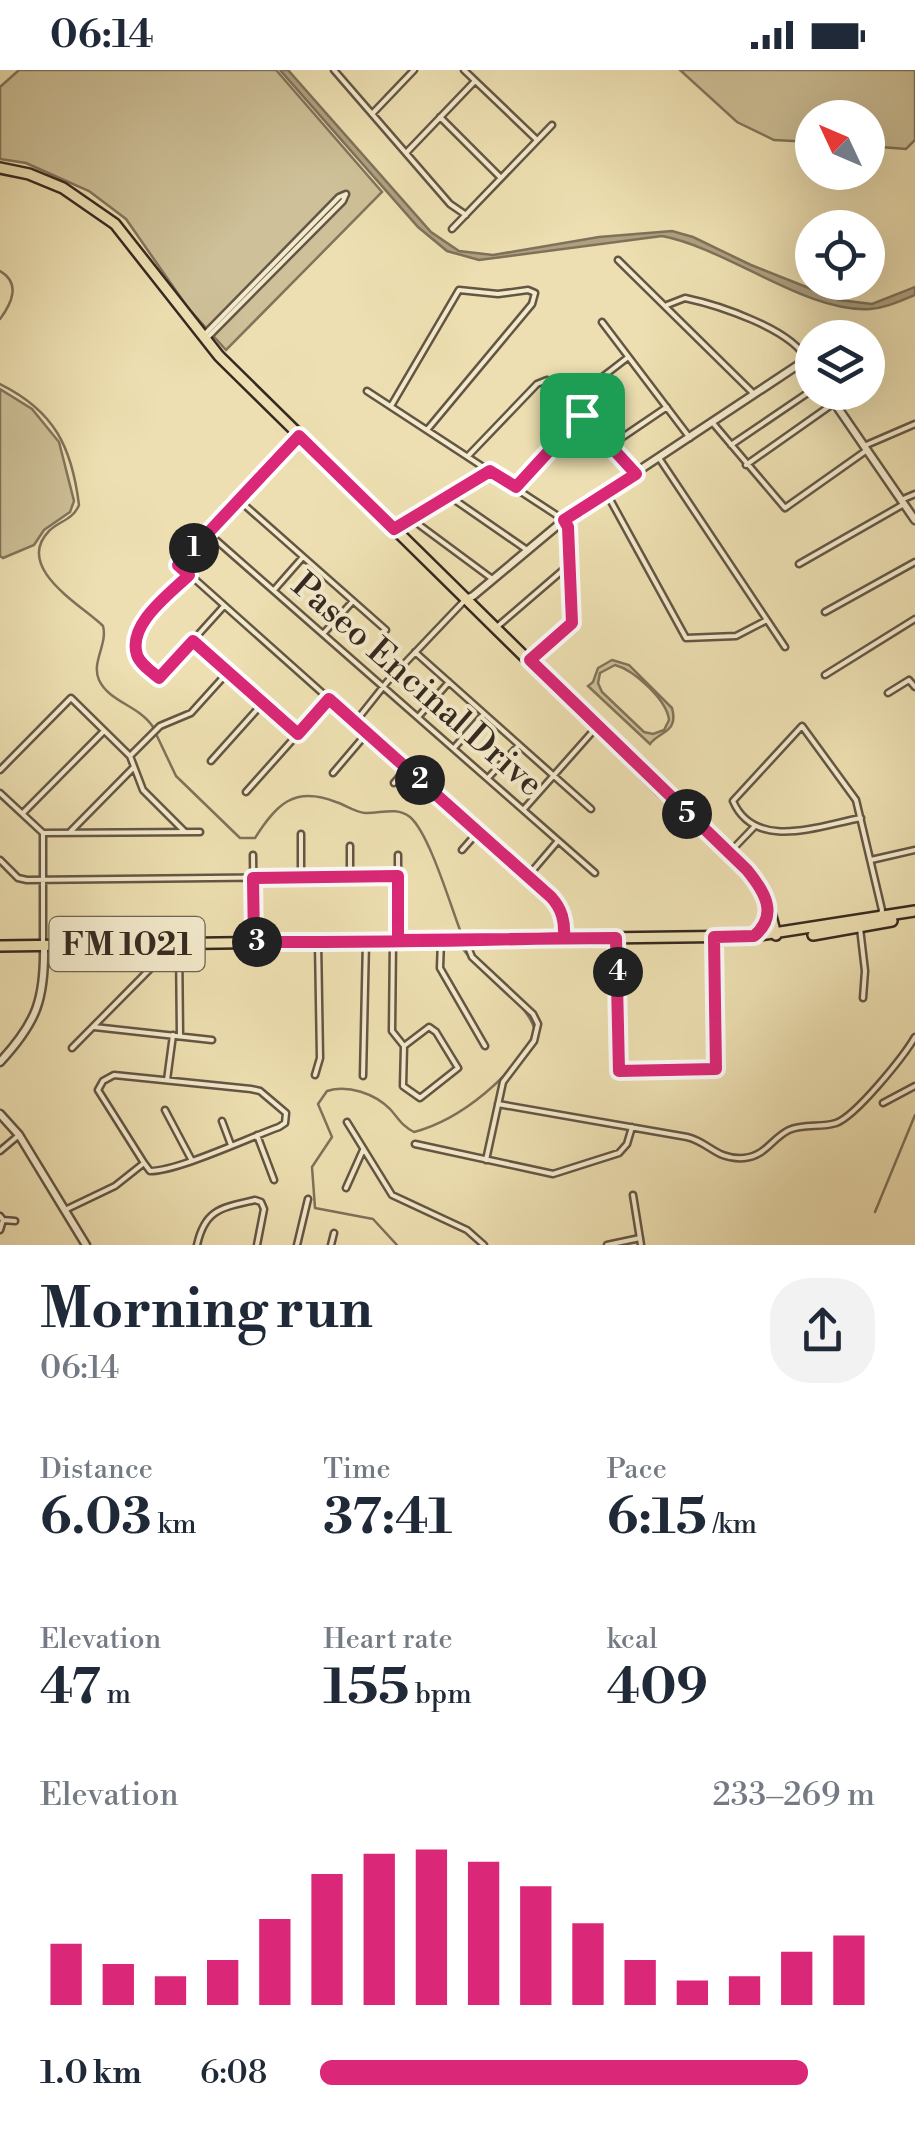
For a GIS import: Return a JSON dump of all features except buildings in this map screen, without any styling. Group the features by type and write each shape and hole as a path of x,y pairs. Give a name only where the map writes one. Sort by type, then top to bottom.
{"main road":[{"path":"0,168 46,180 103,214 136,248 203,339 754,878 770,908 776,935"},
{"path":"754,936 765,925 770,908"},
{"name":"FM 1021","path":"0,946 754,936 915,914"},
{"name":"FM 1021","path":"776,935 785,938 860,928 881,920"}],"street":[{"path":"372,114 414,70"},
{"path":"464,70 537,140"},
{"path":"339,72 450,204 466,214"},
{"path":"406,153 475,80"},
{"path":"440,117 501,178"},
{"path":"452,228 552,125"},
{"path":"203,339 346,194 320,220"},
{"path":"618,260 754,394"},
{"path":"391,406 459,290 536,293 532,304 427,430"},
{"path":"666,306 686,298 752,320 795,346"},
{"path":"602,322 690,438"},
{"path":"570,402 628,358"},
{"path":"354,722 466,599 564,520 795,368"},
{"path":"468,456 537,384 547,380 634,472"},
{"path":"367,390 564,520 568,527 572,623 530,660"},
{"path":"731,446 795,402"},
{"path":"611,445 667,406"},
{"path":"746,465 824,410"},
{"path":"839,410 915,520"},
{"path":"516,487 582,415"},
{"path":"712,422 784,508 866,448 915,424"},
{"path":"299,436 178,565 528,876 559,906 564,938"},
{"path":"659,458 785,647"},
{"path":"394,529 490,471"},
{"path":"606,494 686,638 736,636 767,620"},
{"path":"799,564 915,494"},
{"path":"448,496 527,550"},
{"path":"240,501 386,630"},
{"path":"410,518 492,580"},
{"name":"Paseo Encinal Drive","path":"208,533 595,873"},
{"path":"274,590 303,557"},
{"path":"826,612 915,562"},
{"path":"496,628 570,564"},
{"path":"189,575 145,620 138,634 137,656 159,678 224,606"},
{"path":"323,634 353,601"},
{"path":"825,675 915,619"},
{"path":"193,641 298,734"},
{"path":"415,652 591,809"},
{"path":"130,756 160,726 191,713 228,672"},
{"path":"888,693 909,680 915,687"},
{"path":"419,716 449,682"},
{"path":"0,770 70,698 130,756 143,790 184,830"},
{"path":"246,792 329,699"},
{"path":"211,760 262,703"},
{"path":"454,748 484,714"},
{"path":"861,818 779,832 756,826 737,810 733,801 802,726 851,790 861,818 871,860 881,920"},
{"path":"524,810 597,727"},
{"path":"22,814 104,730"},
{"path":"333,773 367,734"},
{"path":"488,778 519,744"},
{"path":"70,832 134,767"},
{"path":"394,782 406,768"},
{"path":"0,793 43,833 200,832"},
{"path":"729,853 756,826"},
{"path":"462,850 477,832"},
{"path":"0,1062 24,1034 41,1000 43,833"},
{"path":"301,834 301,876"},
{"path":"528,876 558,840"},
{"path":"350,846 350,876"},
{"path":"871,860 915,850"},
{"path":"398,855 392,1032 404,1046 403,1086 420,1098 458,1068 436,1032 429,1028 404,1046"},
{"path":"253,856 254,942"},
{"path":"0,860 22,880 398,876"},
{"path":"860,928 865,971 863,998"},
{"path":"616,938 619,1071 716,1069 714,937"},
{"path":"440,940 440,968 485,1046"},
{"path":"466,940 472,956 533,1014 538,1033 503,1082 486,1160"},
{"path":"363,1076 366,941"},
{"path":"316,1075 320,1058 318,942"},
{"path":"179,943 180,1036"},
{"path":"72,1048 151,968 151,944"},
{"path":"94,1028 212,1040"},
{"path":"166,1080 173,1035"},
{"path":"498,1104 695,1138 716,1154 751,1157 770,1147 788,1130 842,1120 889,1073 915,1037"},
{"path":"114,1074 166,1080 260,1092 286,1113 284,1122 231,1145 150,1172 98,1090 114,1074"},
{"path":"882,1103 915,1086"},
{"path":"165,1110 192,1159"},
{"path":"0,1114 19,1135 86,1245"},
{"path":"222,1121 231,1145"},
{"path":"347,1122 392,1195 463,1228 484,1245"},
{"path":"415,1144 559,1173 619,1153 627,1144 632,1127"},
{"path":"0,1151 19,1135"},
{"path":"257,1135 274,1180"},
{"path":"346,1188 363,1150"},
{"path":"66,1210 105,1192 144,1163"},
{"path":"607,1245 640,1242 633,1196"},
{"path":"297,1245 308,1199"},
{"path":"197,1245 203,1221 210,1214 255,1200 261,1202 264,1210 257,1245"},
{"path":"0,1230 1,1218 15,1221"},
{"path":"331,1245 334,1233"}],"shaded area":[{"path":"19,70 276,70 382,192 226,350 188,308 126,219 89,191 26,163 0,159 0,87"},
{"path":"280,70 288,70 431,232 459,251 493,255 599,237 672,231 795,282 795,292 713,253 662,236 479,260 447,251 418,227"},
{"path":"680,70 915,70 915,140 906,149 885,147 885,100 795,100 795,141 774,140 737,122"},
{"path":"915,287 915,295 870,309 820,301 872,304"},
{"path":"0,389 32,409 59,442 74,501 70,512 44,530 34,545 3,558 0,556"},
{"path":"612,660 629,665 672,708 670,727 650,744 588,686 598,668","holes":["615,665 648,687 662,704 669,720 664,730 644,732 602,692 598,683 600,673"]}],"waterway":[{"path":"0,271 12,287 11,300 0,319"},
{"path":"0,384 35,406 58,433 76,485 79,505 70,517 49,531 40,545 39,559 55,585 103,626 97,666 99,680 153,727"},
{"path":"157,736 176,776 240,838 255,838 279,808 297,797 321,797 361,812 394,811 410,817 432,853 460,930"},
{"path":"397,1245 373,1219 315,1208 312,1167 332,1137 318,1104 327,1091 361,1092 384,1104 414,1132 450,1117 485,1094 515,1064 535,1031 531,1020 463,949"},
{"path":"875,1212 915,1115"}],"route":[{"path":"582,415 516,487 490,471 394,529 299,436 178,565 189,575 145,620 136,650 139,660 159,678 193,641 298,734 329,699 551,897 559,906 565,930 564,938 398,940 330,942 254,942 253,878 398,876 398,940 616,938 619,1071 716,1069 714,937 754,936 767,920 770,908 747,870 530,660 556,640 573,619 568,527 564,520 636,474 582,415"}]}
